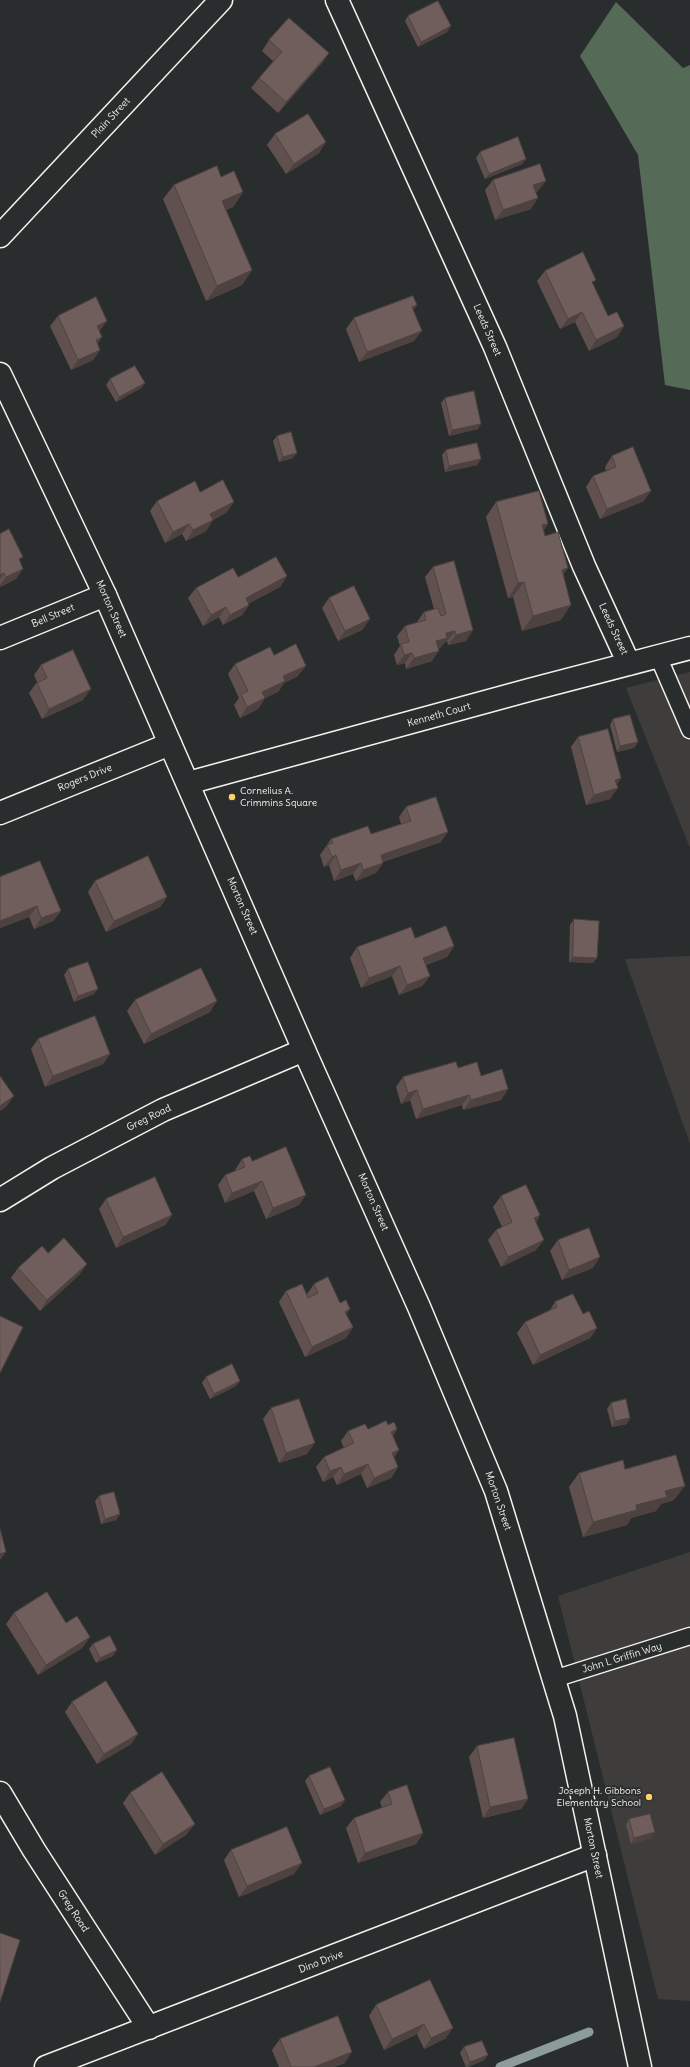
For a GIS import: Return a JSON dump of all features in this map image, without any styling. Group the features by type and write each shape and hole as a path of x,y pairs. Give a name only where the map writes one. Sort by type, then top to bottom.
{"street":[{"name":"Plain Street","path":"0,236 221,0"},
{"name":"Leeds Street","path":"337,0 494,347 584,566 629,664"},
{"name":"Morton Street","path":"0,374 105,594 304,1050 419,1307 496,1492 564,1716 640,2067"},
{"name":"Bell Street","path":"0,638 105,594"},
{"name":"Kenneth Court","path":"188,783 690,648"},
{"name":"Rogers Drive","path":"0,813 170,744"},
{"name":"Greg Road","path":"0,1200 52,1168 162,1110 304,1050"},
{"name":"Greg Road","path":"0,1793 34,1850 149,2028"},
{"name":"Dino Drive","path":"46,2067 595,1855"}],"lane":[{"path":"658,656 690,730"},
{"name":"John L Griffin Way","path":"554,1679 690,1636"}],"shaded area":[{"path":"690,672 690,848 626,688"},
{"path":"690,956 690,1144 625,959"},
{"name":"Joseph H. Gibbons Elementary School","path":"690,1552 690,2001 658,1999 558,1596"}],"green space":[{"path":"616,2 683,68 690,65 690,390 665,385 638,155 580,56"}],"building":[{"path":"438,1 451,26 421,42 408,16"},
{"path":"289,18 329,53 286,102 259,78 282,52 269,40"},
{"path":"308,114 326,142 294,164 275,134"},
{"path":"518,137 526,159 489,174 480,152"},
{"path":"540,164 546,181 533,185 538,198 503,210 493,180"},
{"path":"217,166 221,177 234,171 243,192 222,201 252,270 217,286 174,185"},
{"path":"583,252 596,280 592,282 608,316 617,312 624,326 596,340 582,312 568,319 545,271"},
{"path":"413,296 417,305 412,307 422,331 367,352 354,318"},
{"path":"96,297 107,321 97,326 102,337 96,340 100,350 78,360 58,316"},
{"path":"135,366 145,383 119,397 110,379"},
{"path":"474,391 481,424 452,430 445,398"},
{"path":"291,432 297,453 283,457 277,436"},
{"path":"477,443 481,459 449,466 446,450"},
{"path":"633,447 651,491 607,509 593,476 616,467 612,456"},
{"path":"223,480 234,502 210,514 213,520 193,530 189,524 173,532 157,501 195,481 200,492"},
{"path":"539,491 548,524 542,525 545,536 558,532 568,568 562,570 571,605 533,616 524,582 518,583 496,502"},
{"path":"9,529 23,557 19,559 23,569 6,577 4,573 0,575 0,534"},
{"path":"276,557 287,576 246,598 249,605 230,615 226,607 211,615 196,588 233,568 238,577"},
{"path":"454,561 473,630 456,635 455,631 446,633 447,638 436,641 439,651 414,658 412,653 404,655 401,644 409,642 405,626 426,620 424,612 438,608 441,616 446,614 433,567"},
{"path":"354,586 370,619 345,631 329,598"},
{"path":"296,644 306,666 283,676 285,681 262,692 265,698 247,707 241,694 248,691 235,664 270,647 274,655"},
{"path":"73,650 91,689 49,709 37,683 47,678 41,665"},
{"path":"630,715 638,742 620,746 613,719"},
{"path":"608,729 621,778 615,780 618,788 594,795 578,737"},
{"path":"436,797 448,832 381,855 383,863 363,870 361,863 341,870 336,855 332,857 327,845 333,843 331,839 368,826 371,834 411,821 406,807"},
{"path":"148,856 167,897 114,921 95,881"},
{"path":"40,861 61,911 41,918 37,906 0,921 0,877"},
{"path":"574,919 599,921 597,958 573,957"},
{"path":"446,926 454,946 423,958 430,976 407,985 400,966 369,978 357,947 411,927 415,938"},
{"path":"88,962 98,989 78,996 68,969"},
{"path":"201,968 217,1001 151,1034 135,1000"},
{"path":"95,1016 110,1054 53,1076 38,1039"},
{"path":"456,1062 458,1068 477,1062 481,1076 502,1069 508,1089 471,1100 469,1095 423,1109 417,1090 408,1093 403,1077"},
{"path":"0,1076 14,1096 0,1106"},
{"path":"286,1147 306,1195 273,1208 262,1181 232,1193 225,1175 245,1167 242,1159 250,1156 252,1161"},
{"path":"155,1177 172,1215 123,1237 106,1199"},
{"path":"526,1185 540,1215 534,1218 544,1240 508,1257 496,1230 512,1222 501,1196"},
{"path":"589,1228 600,1257 569,1270 558,1240"},
{"path":"64,1238 87,1264 47,1300 18,1268 42,1246 48,1253"},
{"path":"328,1277 340,1303 346,1300 350,1309 345,1312 353,1327 312,1347 286,1291 302,1284 308,1298 318,1293 314,1284"},
{"path":"573,1294 583,1314 589,1311 597,1328 540,1355 525,1322 557,1307 555,1302"},
{"path":"0,1316 23,1327 0,1373"},
{"path":"232,1364 240,1381 214,1394 206,1377"},
{"path":"299,1399 315,1443 286,1453 271,1408"},
{"path":"626,1399 630,1418 615,1421 611,1403"},
{"path":"386,1421 388,1425 394,1422 397,1429 391,1432 399,1450 392,1453 398,1467 374,1478 368,1464 344,1474 341,1467 330,1471 324,1457 354,1443 348,1431 365,1424 368,1429"},
{"path":"676,1455 685,1486 665,1491 667,1497 636,1505 637,1510 593,1522 579,1473 623,1460 625,1469"},
{"path":"114,1492 120,1514 105,1519 99,1496"},
{"path":"0,1529 6,1552 0,1554"},
{"path":"47,1592 66,1623 77,1616 90,1637 46,1665 14,1613"},
{"path":"110,1636 117,1650 100,1658 93,1644"},
{"path":"106,1681 138,1734 104,1754 72,1702"},
{"path":"514,1738 528,1799 490,1807 477,1746"},
{"path":"330,1767 345,1800 324,1809 309,1776"},
{"path":"162,1772 195,1824 163,1844 130,1793"},
{"path":"407,1785 423,1833 365,1853 354,1818 392,1804 388,1792"},
{"path":"650,1814 655,1832 634,1838 629,1819"},
{"path":"287,1827 302,1863 247,1886 231,1850"},
{"path":"0,1933 20,1940 0,2002"},
{"path":"430,1980 453,2028 431,2038 424,2024 392,2039 376,2005"},
{"path":"338,2016 352,2052 314,2067 291,2067 280,2039"},
{"path":"482,2041 488,2055 470,2062 464,2047"}],"waterway":[{"path":"500,2067 589,2032"}],"place":[{"name":"Cornelius A. Crimmins Square","path":"232,797"},
{"name":"Joseph H. Gibbons Elementary School","path":"649,1797"}]}
